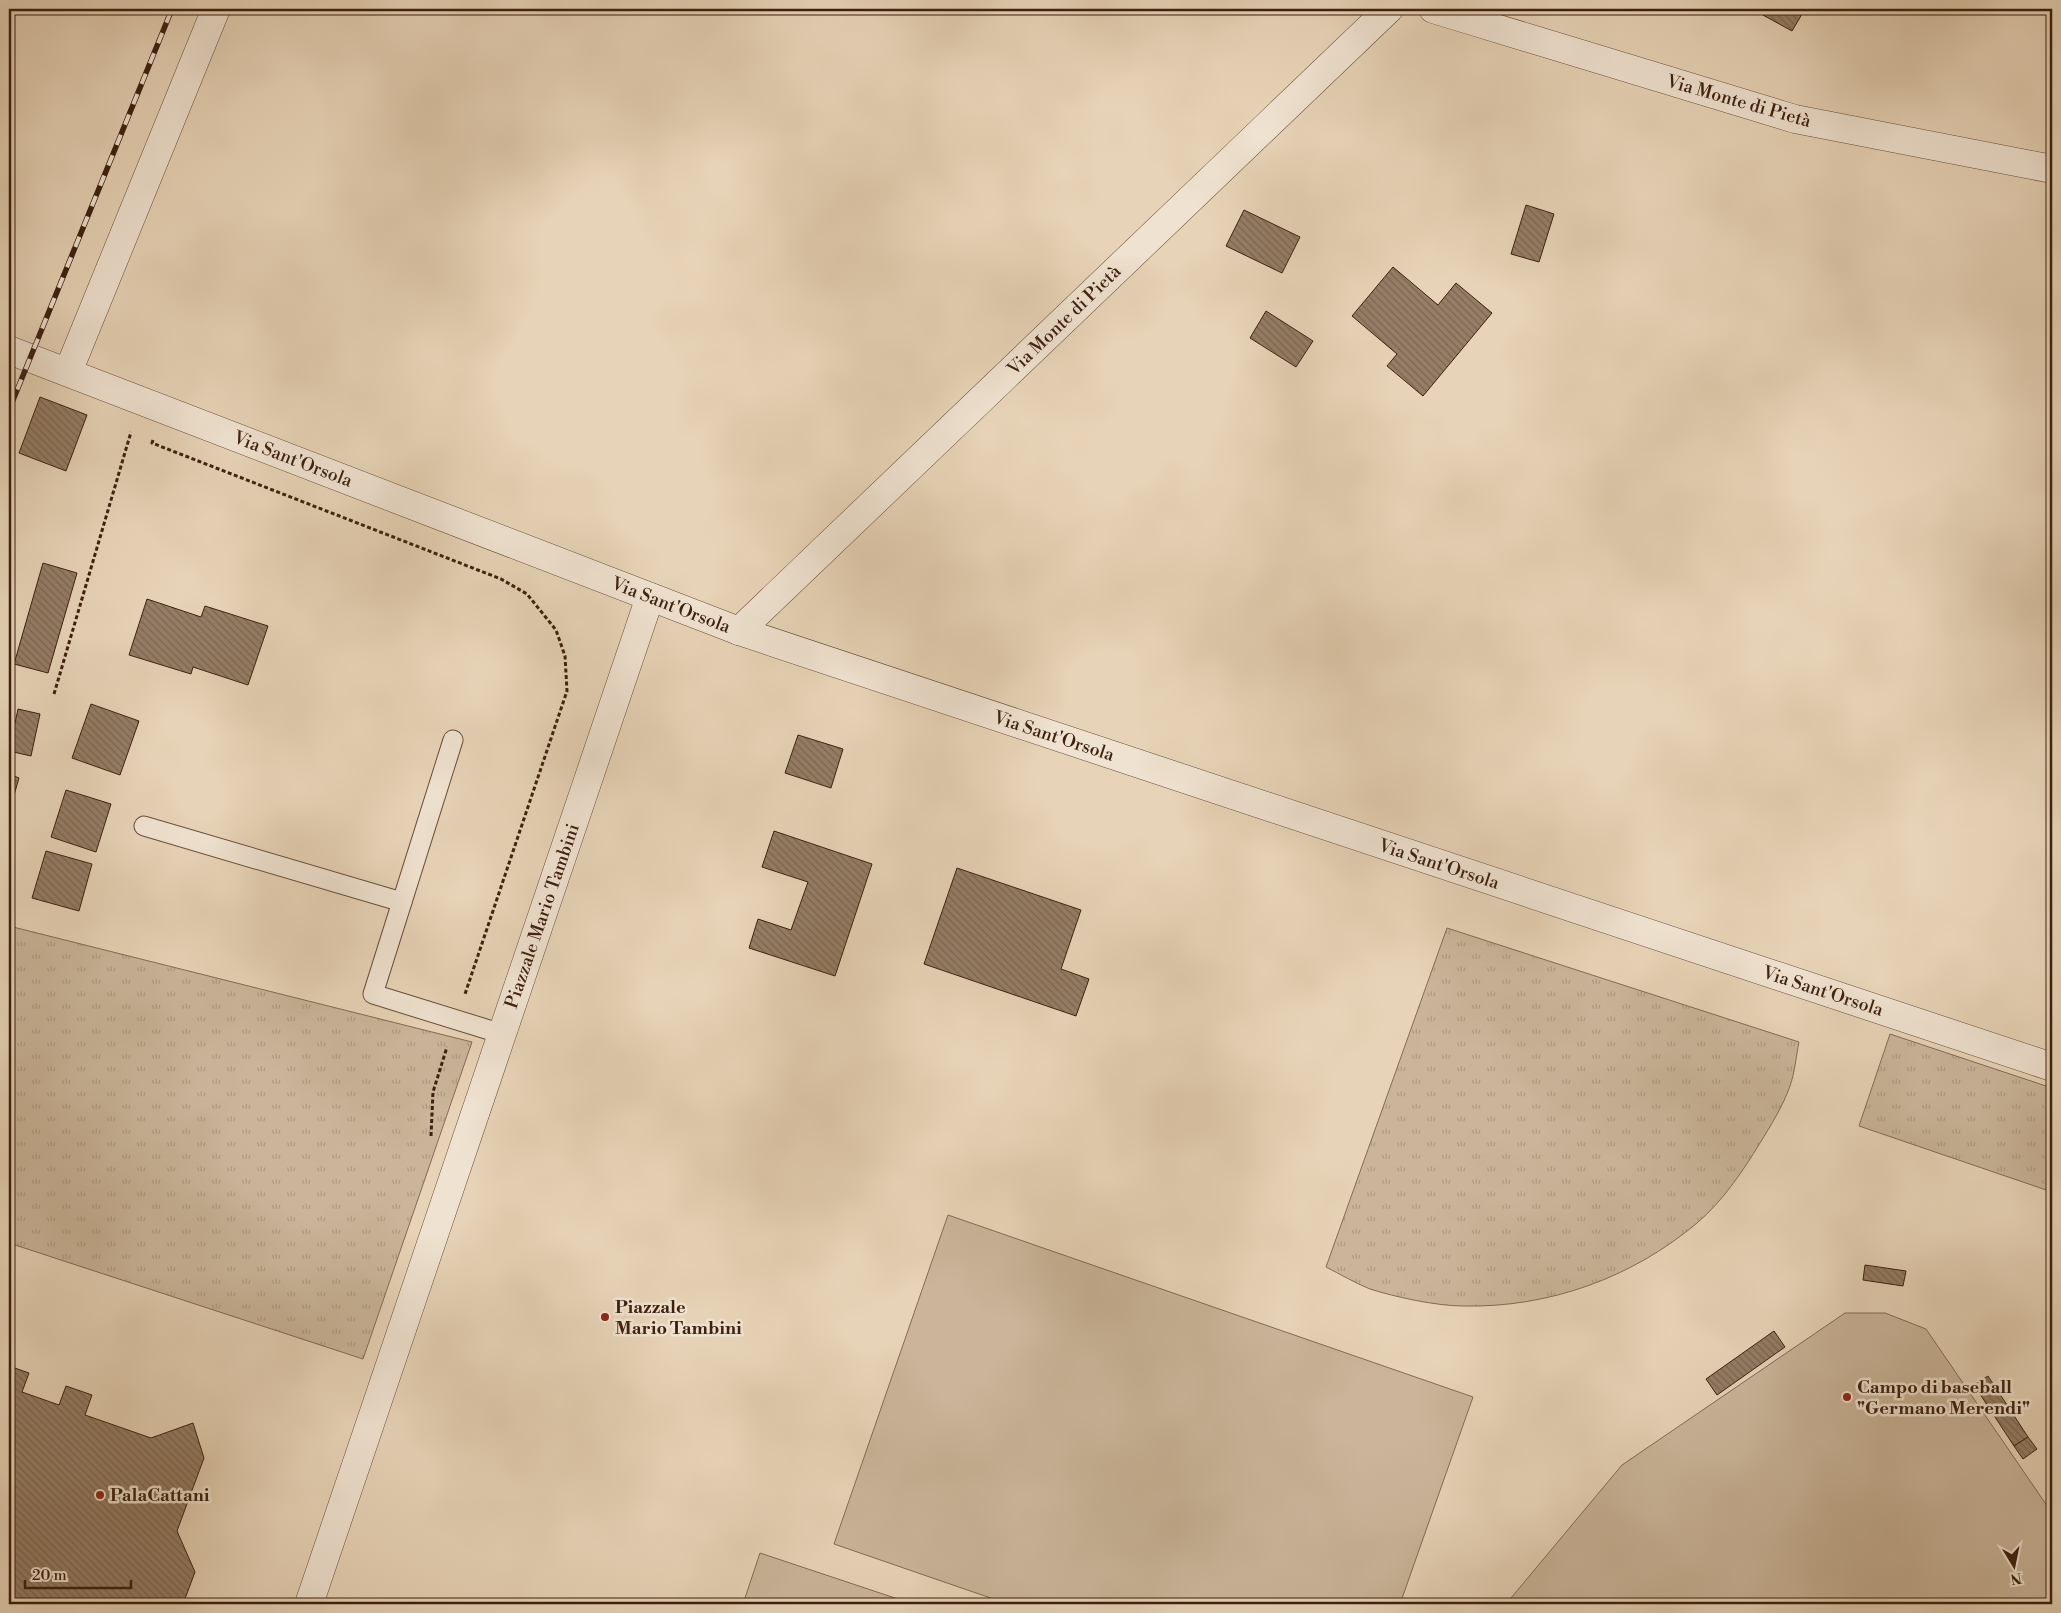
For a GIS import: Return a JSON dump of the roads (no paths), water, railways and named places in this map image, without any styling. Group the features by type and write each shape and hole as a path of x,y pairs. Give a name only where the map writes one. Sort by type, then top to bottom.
{"street":[{"path":"68,372 216,9"},
{"name":"Via Monte di Pietà","path":"739,632 1389,9"},
{"name":"Via Monte di Pietà","path":"1433,9 1795,119 2052,169"},
{"name":"Via Sant'Orsola","path":"19,354 739,632 2052,1067"},
{"name":"Piazzale Mario Tambini","path":"309,1604 650,597"}],"lane":[{"path":"453,740 373,994 502,1034"},
{"path":"144,826 402,902"}],"railway":[{"path":"9,410 172,9"}],"place":[{"name":"Piazzale Mario Tambini","path":"605,1317"},
{"name":"Campo di baseball \"Germano Merendi\"","path":"1847,1397"},
{"name":"PalaCattani","path":"100,1495"}]}
